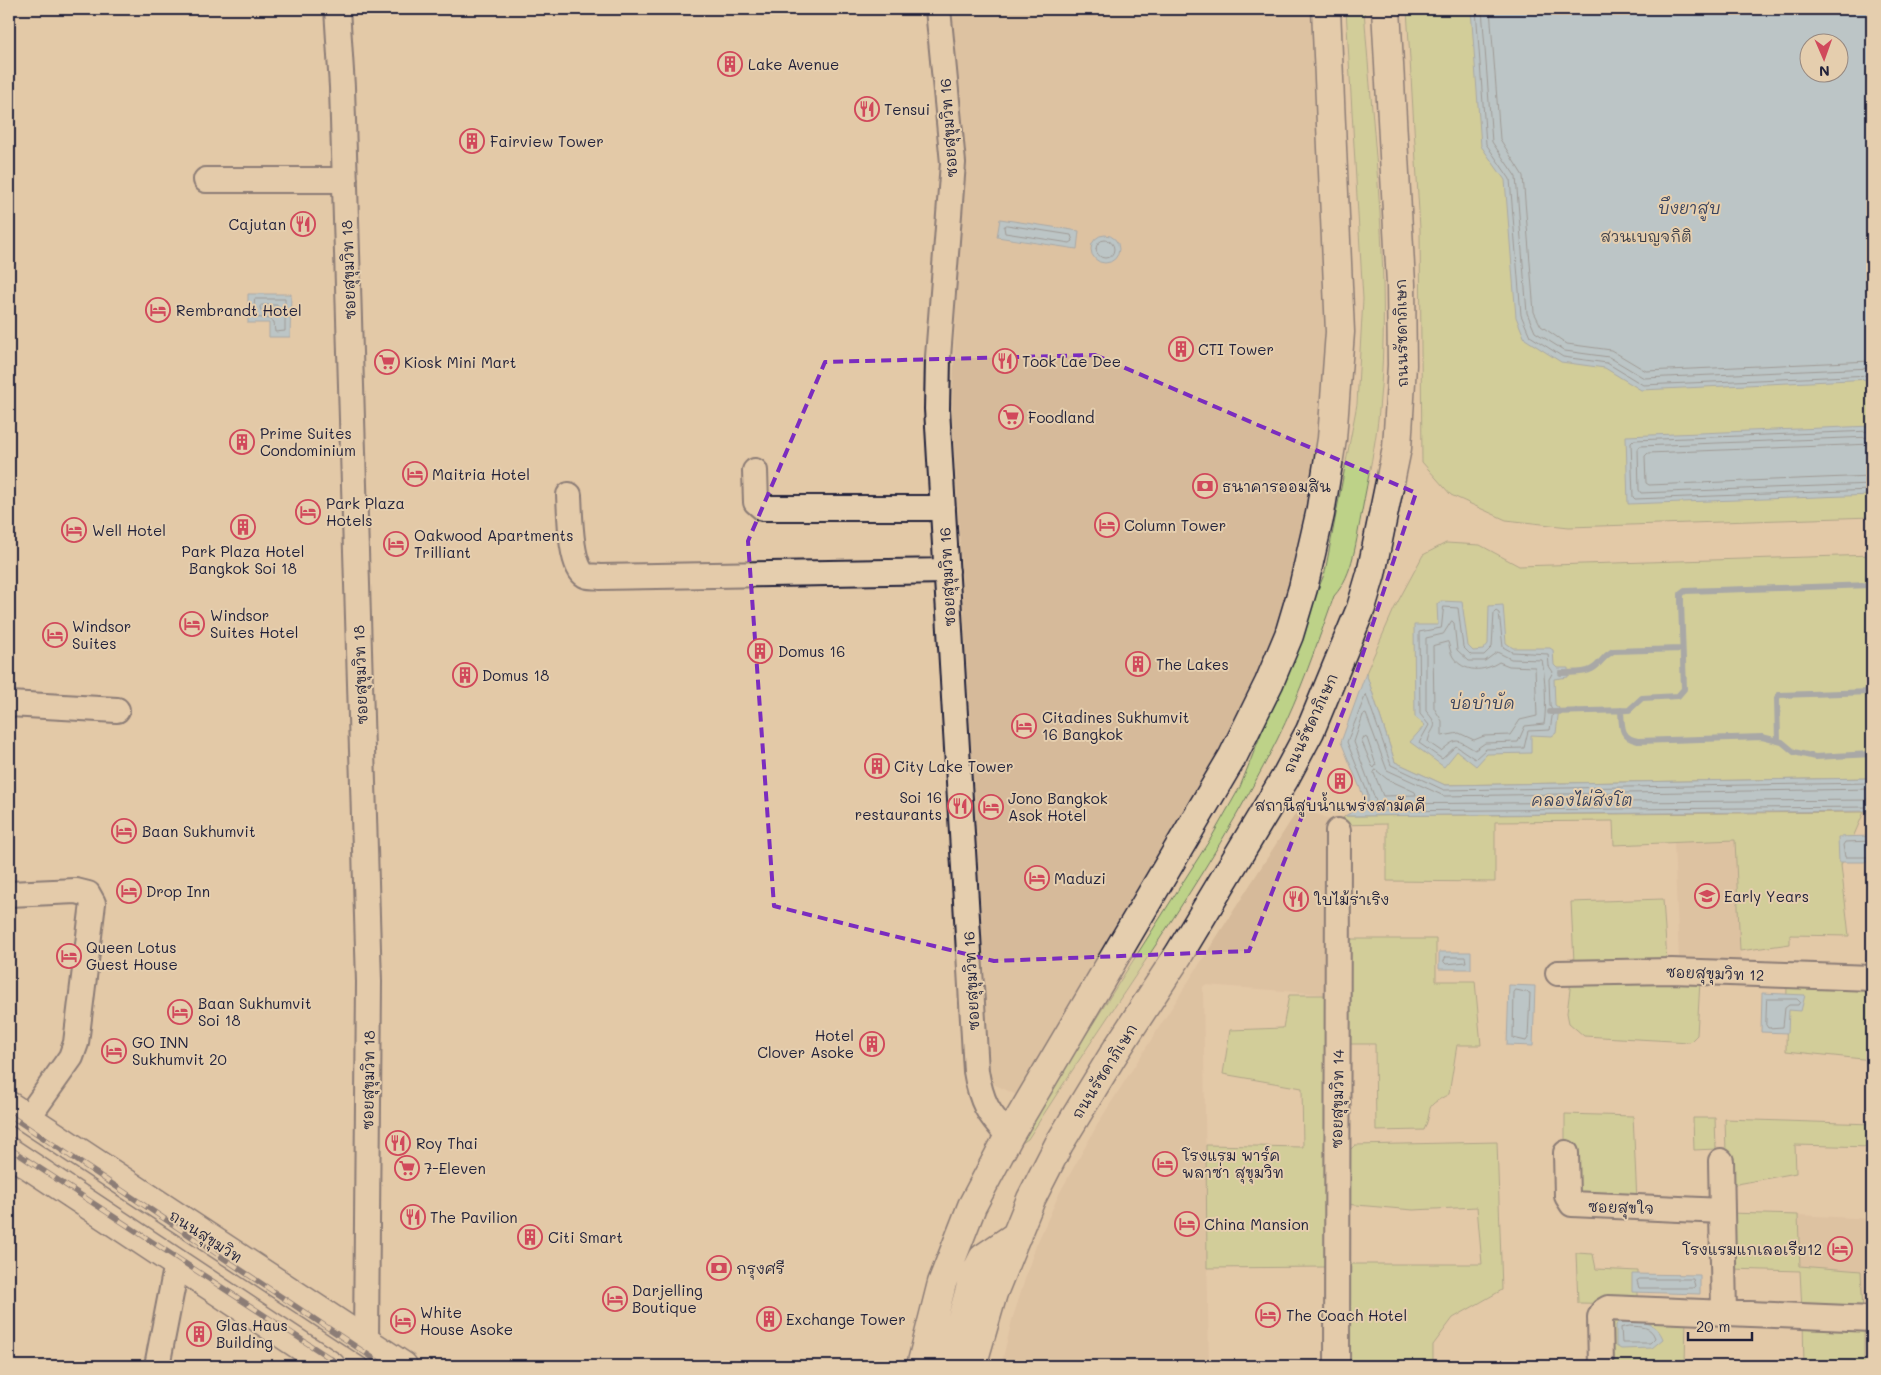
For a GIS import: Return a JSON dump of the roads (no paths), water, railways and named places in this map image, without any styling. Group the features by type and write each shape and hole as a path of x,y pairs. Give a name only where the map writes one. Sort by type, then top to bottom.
{"main road":[{"path":"923,1364 942,1283 972,1206 1009,1136 1233,756 1289,635 1303,588 1320,514 1332,439 1340,332 1326,9"},
{"name":"ถนนรัชดาภิเษก","path":"974,1363 993,1293 1031,1199 1060,1144 1108,1063 1179,954 1286,778 1310,731 1361,608 1371,574 1397,448 1400,418 1402,365 1401,284 1386,9"},
{"name":"ถนนสุขุมวิท","path":"18,1113 403,1366"},
{"path":"9,1152 331,1366"},
{"path":"949,1366 973,1278 983,1258 1016,1235"}],"street":[{"name":"ซอยสุขุมวิท 18","path":"338,9 345,180 369,982 366,1342"},
{"name":"ซอยสุขุมวิท 16","path":"938,9 953,163 937,386 946,571 976,1071 980,1093 989,1115 1009,1136"},
{"path":"206,180 345,180"},
{"path":"755,470 756,502 763,508 943,508"},
{"path":"569,495 574,552 578,568 585,575 600,577 946,571"},
{"path":"9,704 117,710"},
{"name":"ซอยสุขุมวิท 14","path":"1337,1366 1338,831"},
{"path":"9,894 76,891 88,894 93,903 76,1043 71,1057 18,1113"},
{"name":"ซอยสุขุมวิท 12","path":"1558,973 1672,971 1872,978"},
{"name":"ซอยสุขใจ","path":"1566,1153 1567,1196 1572,1204 1722,1212"},
{"path":"1721,1161 1724,1312"},
{"path":"157,1366 176,1263"},
{"path":"1601,1366 1600,1318 1603,1311 1608,1308 1872,1319"}],"water":[{"name":"บึงยาสูบ","path":"1471,9 1872,9 1872,379 1641,390 1605,368 1561,362 1525,339 1516,317 1505,180 1481,146"},
{"path":"1000,219 1079,231 1077,249 997,237"},
{"path":"1105,235 1115,239 1119,249 1115,259 1105,263 1095,259 1091,249 1095,239"},
{"path":"248,294 291,294 290,337 269,337 269,323 248,323"},
{"path":"1872,426 1872,495 1628,504 1626,436"},
{"name":"บ่อบำบัด","path":"1441,601 1462,602 1468,646 1473,651 1483,650 1488,644 1489,606 1503,605 1506,643 1513,648 1550,648 1553,650 1554,665 1557,668 1568,668 1568,677 1554,679 1555,705 1559,708 1556,733 1552,736 1531,735 1531,753 1487,754 1476,766 1457,751 1444,767 1410,742 1425,725 1415,717 1414,625 1438,625 1437,604"},
{"name":"คลองไผ่สิงโต","path":"1366,673 1395,762 1445,785 1872,778 1872,811 1345,816 1364,805 1363,795 1341,742"},
{"path":"1872,836 1872,862 1839,862 1838,837"},
{"path":"1439,952 1471,952 1471,969 1439,969"},
{"path":"1509,985 1535,986 1533,1046 1507,1045"},
{"path":"1762,993 1805,995 1801,1011 1789,1010 1788,1033 1761,1032"},
{"path":"1632,1274 1700,1275 1700,1294 1632,1292"},
{"path":"1630,1321 1650,1324 1663,1339 1652,1348 1621,1349 1616,1346 1616,1325 1619,1322"}],"waterway":[{"path":"1550,712 1629,710 1642,698 1678,696 1684,689 1681,594 1685,591 1872,585"},
{"path":"1561,673 1588,671 1613,651 1682,649"},
{"path":"1778,741 1777,698 1779,695 1872,692"},
{"path":"1621,710 1622,726 1625,734 1638,741 1762,737 1782,742 1794,752 1815,757 1872,754"}],"railway":[{"path":"9,1115 385,1366"},
{"path":"9,1148 342,1366"}],"place":[{"name":"Lake Avenue","path":"730,64"},
{"name":"Tensui","path":"867,109"},
{"name":"Fairview Tower","path":"472,141"},
{"name":"Cajutan","path":"303,224"},
{"name":"Rembrandt Hotel","path":"158,310"},
{"name":"CTI Tower","path":"1181,349"},
{"name":"Took Lae Dee","path":"1005,361"},
{"name":"Kiosk Mini Mart","path":"387,362"},
{"name":"Foodland","path":"1011,417"},
{"name":"Prime Suites Condominium","path":"242,442"},
{"name":"Maitria Hotel","path":"415,474"},
{"name":"ธนาคารออมสิน","path":"1205,486"},
{"name":"Park Plaza Hotels","path":"308,512"},
{"name":"Column Tower","path":"1107,525"},
{"name":"Park Plaza Hotel Bangkok Soi 18","path":"243,527"},
{"name":"Well Hotel","path":"74,530"},
{"name":"Oakwood Apartments Trilliant","path":"396,544"},
{"name":"Windsor Suites Hotel","path":"192,624"},
{"name":"Windsor Suites","path":"55,635"},
{"name":"Domus 16","path":"760,651"},
{"name":"The Lakes","path":"1138,664"},
{"name":"Domus 18","path":"465,675"},
{"name":"Citadines Sukhumvit 16 Bangkok","path":"1024,726"},
{"name":"City Lake Tower","path":"877,766"},
{"name":"สถานีสูบน้ำแพร่งสามัคคี","path":"1340,781"},
{"name":"Soi 16 restaurants","path":"960,806"},
{"name":"Jono Bangkok Asok Hotel","path":"991,807"},
{"name":"Baan Sukhumvit","path":"124,831"},
{"name":"Maduzi","path":"1037,878"},
{"name":"Drop Inn","path":"129,891"},
{"name":"Early Years","path":"1707,896"},
{"name":"ใบไม้ร่าเริง","path":"1296,899"},
{"name":"Queen Lotus Guest House","path":"69,956"},
{"name":"Baan Sukhumvit Soi 18","path":"180,1012"},
{"name":"Hotel Clover Asoke","path":"872,1044"},
{"name":"GO INN Sukhumvit 20","path":"114,1051"},
{"name":"Roy Thai","path":"398,1143"},
{"name":"โรงแรม พาร์ค พลาซ่า สุขุมวิท","path":"1165,1164"},
{"name":"7-Eleven","path":"407,1168"},
{"name":"The Pavilion","path":"413,1217"},
{"name":"China Mansion","path":"1187,1224"},
{"name":"Citi Smart","path":"530,1237"},
{"name":"โรงแรมแกเลอเรีย12","path":"1840,1249"},
{"name":"กรุงศรี","path":"719,1268"},
{"name":"Darjelling Boutique","path":"615,1299"},
{"name":"The Coach Hotel","path":"1268,1315"},
{"name":"Exchange Tower","path":"769,1319"},
{"name":"White House Asoke","path":"403,1321"},
{"name":"Glas Haus Building","path":"199,1334"}],"park label":[{"name":"สวนเบญจกิติ","path":"1646,236"}]}
